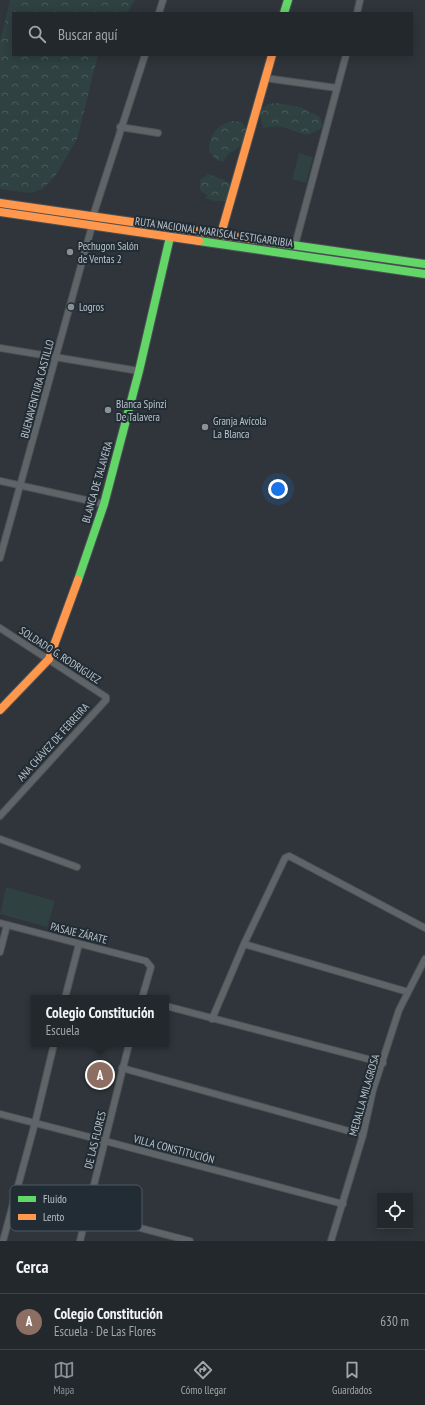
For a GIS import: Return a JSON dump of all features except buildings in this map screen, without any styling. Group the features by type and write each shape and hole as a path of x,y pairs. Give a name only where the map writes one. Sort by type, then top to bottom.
{"main road":[{"path":"284,12 288,0"},
{"path":"221,234 272,56"},
{"name":"RUTA NACIONAL MARISCAL ESTIGARRIBIA","path":"0,203 425,264"},
{"name":"RUTA NACIONAL MARISCAL ESTIGARRIBIA","path":"0,212 425,274"},
{"name":"BLANCA DE TALAVERA","path":"0,710 49,659 71,602 104,504 139,371 170,237"}],"street":[{"path":"159,12 163,0"},
{"path":"357,12 360,0"},
{"path":"93,216 120,127 145,56"},
{"path":"295,245 346,56"},
{"path":"265,78 337,88"},
{"path":"120,127 158,133"},
{"name":"BUENAVENTURA CASTILLO","path":"0,558 22,485 92,226"},
{"path":"0,348 139,371"},
{"path":"0,481 104,504"},
{"name":"SOLDADO G. RODRIGUEZ","path":"0,628 104,695 106,700"},
{"name":"ANA CHÁVEZ DE FERREIRA","path":"0,816 106,700"},
{"path":"0,839 77,867"},
{"path":"212,1019 244,944 285,858 289,856 425,928"},
{"name":"PASAJE ZÁRATE","path":"0,923 146,961 151,967 143,995"},
{"path":"0,952 7,925"},
{"path":"66,995 79,944"},
{"path":"244,944 408,992"},
{"name":"MEDALLA MILAGROSA","path":"331,1241 363,1135 373,1090 399,1010 425,959"},
{"path":"169,1007 383,1062"},
{"path":"18,1185 53,1047"},
{"name":"DE LAS FLORES","path":"94,1185 128,1047"},
{"path":"122,1068 363,1135"},
{"name":"VILLA CONSTITUCIÓN","path":"0,1114 105,1140 343,1204"},
{"path":"3,1241 10,1215"},
{"path":"142,1228 190,1241"},
{"name":"DE LAS FLORES","path":"80,1241 83,1231"}],"green space":[{"path":"10,0 135,0 128,12 12,12 12,56 98,56 77,139 56,175 43,189 30,193 0,189 0,42"},
{"path":"278,103 300,107 320,117 323,127 308,134 274,126 263,128 259,111 268,104"},
{"path":"232,121 242,122 247,131 246,142 231,153 223,162 217,160 209,152 210,141 214,132 226,123"},
{"path":"299,153 313,157 306,183 292,179"},
{"path":"208,174 229,182 232,192 226,201 215,201 205,198 208,196 200,190 200,180"},
{"path":"6,887 55,901 47,927 0,914"}],"traffic: fast":[{"path":"284,12 288,0"},
{"path":"78,580 104,504 139,371 170,237"},
{"path":"199,241 425,274"},
{"path":"271,242 425,264"}],"traffic: slow":[{"path":"221,234 272,56"},
{"path":"0,203 271,242"},
{"path":"0,212 199,241"},
{"path":"0,710 49,659 78,580"}],"place":[{"name":"Pechugon Salón de Ventas 2","path":"70,252"},
{"name":"Logros","path":"71,307"},
{"name":"Blanca Spinzi De Talavera","path":"108,410"},
{"name":"Granja Avícola La Blanca","path":"205,427"},
{"name":"Colegio Constitución","path":"100,1075"}]}
